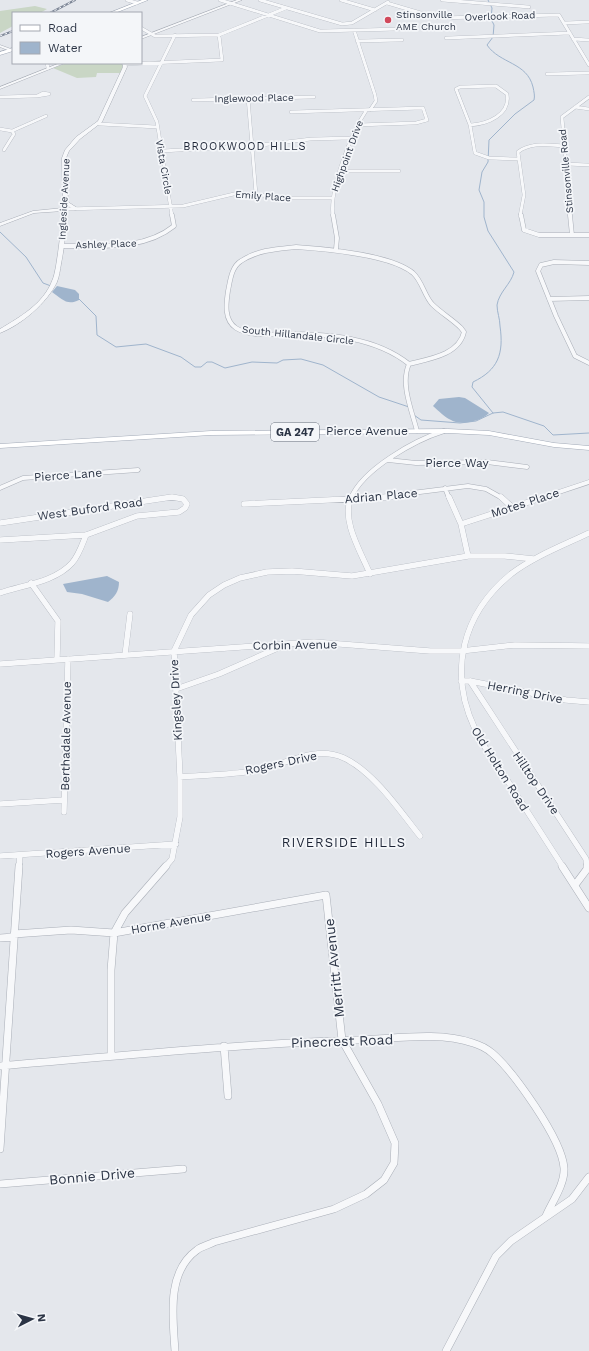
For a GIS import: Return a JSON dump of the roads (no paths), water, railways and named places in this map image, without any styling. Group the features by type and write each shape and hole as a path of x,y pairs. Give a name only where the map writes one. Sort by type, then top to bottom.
{"main road":[{"path":"114,12 146,0"},
{"path":"0,54 11,50"},
{"name":"Pierce Avenue","path":"0,446 211,433 448,431 489,433 554,445 589,448"}],"street":[{"path":"126,0 137,4"},
{"path":"220,0 316,30 400,29"},
{"path":"142,38 240,0"},
{"path":"260,0 345,24 375,10 389,1"},
{"path":"341,0 375,10"},
{"path":"442,0 529,7"},
{"name":"Overlook Road","path":"389,1 430,17 552,14 560,16 564,22"},
{"path":"142,29 155,36 219,35 286,8"},
{"path":"589,22 564,22 589,65"},
{"path":"354,30 375,95 376,101 368,111"},
{"path":"446,38 570,33"},
{"path":"142,64 222,60 219,35"},
{"name":"Vista Circle","path":"0,225 32,212 64,209 171,206 156,118 145,96 175,36"},
{"path":"573,39 589,40"},
{"path":"357,41 402,40"},
{"path":"0,46 11,50"},
{"path":"47,64 48,68"},
{"path":"0,88 61,64"},
{"path":"124,64 99,124 157,127"},
{"path":"547,74 589,73"},
{"path":"470,125 488,122 506,106 509,100 502,87 460,87 456,89 470,125 472,144 475,153 488,158 520,159"},
{"path":"0,97 37,96"},
{"name":"Inglewood Place","path":"194,100 314,97"},
{"name":"Stinsonville Road","path":"572,235 562,117 589,97"},
{"path":"248,98 256,194"},
{"path":"575,107 589,109"},
{"path":"291,112 368,111 423,108 428,120 416,123 357,125"},
{"name":"Highpoint Drive","path":"336,249 338,237 332,198 357,125 368,111"},
{"path":"0,129 12,132 46,116"},
{"name":"Ingleside Avenue","path":"0,331 28,313 50,290 58,273 62,246 64,209 66,203 64,158 67,151 81,134 99,124"},
{"path":"4,150 14,134 12,132"},
{"path":"162,151 253,146 298,140 352,138"},
{"path":"564,146 537,146 524,148 518,152 524,195 520,217 522,227 534,234 589,235"},
{"path":"566,164 589,165"},
{"path":"340,171 399,171"},
{"name":"Emily Place","path":"171,206 190,205 231,194 256,194 290,198 332,198"},
{"path":"66,203 77,209"},
{"name":"Ashley Place","path":"62,246 143,242 164,233 174,226 171,206"},
{"name":"South Hillandale Circle","path":"284,248 336,249 392,264 413,273 421,283 432,303 462,329 464,338 457,346 409,364 391,351 369,343 310,335 253,332 237,329 229,320 226,309 230,281 235,268 243,259 261,252 284,248"},
{"path":"589,264 554,262 541,266 538,271 549,300 575,356 589,363"},
{"path":"549,300 589,298"},
{"path":"409,364 406,368 405,378 417,431"},
{"path":"370,574 351,524 348,504 350,499 360,482 388,460 438,433 448,431"},
{"name":"Pierce Way","path":"388,460 416,463 487,462 527,467"},
{"name":"Pierce Lane","path":"0,488 23,478 138,470"},
{"name":"Motes Place","path":"461,524 589,482"},
{"name":"Adrian Place","path":"244,504 390,497 444,488 468,486 486,489 498,494 512,507"},
{"path":"444,488 461,524 468,556"},
{"name":"West Buford Road","path":"0,523 160,499 181,498 186,501 187,504 185,508 178,512 137,516 86,535"},
{"name":"Old Holton Road","path":"589,533 534,559 502,582 475,616 461,651 461,681 465,706 475,730 589,908"},
{"path":"0,540 86,535 72,564 58,573 0,593"},
{"name":"Kingsley Drive","path":"111,1055 110,970 114,933 125,913 172,859 176,844 180,817 180,777 174,651 191,615 201,602 217,589 240,578 278,571 352,576 468,556 505,556 534,559"},
{"path":"31,583 58,621 57,659"},
{"path":"125,655 130,614"},
{"name":"Corbin Avenue","path":"0,664 314,642 430,651 461,651 515,645 589,646"},
{"path":"176,689 219,674 288,643"},
{"name":"Berthadale Avenue","path":"64,812 68,659"},
{"name":"Herring Drive","path":"461,681 470,681 566,700 589,702"},
{"name":"Hilltop Drive","path":"470,681 586,859 587,869 575,885"},
{"name":"Rogers Drive","path":"180,777 260,770 311,754 327,754 340,757 357,766 420,836"},
{"path":"0,804 64,800"},
{"name":"Rogers Avenue","path":"0,856 176,844"},
{"path":"0,1149 2,1065 20,855"},
{"name":"Horne Avenue","path":"0,938 14,935 72,930 114,933 326,895"},
{"name":"Merritt Avenue","path":"326,895 342,1040"},
{"name":"Pinecrest Road","path":"2,1065 224,1046 342,1040 453,1039 470,1042 490,1051 511,1074 549,1130 561,1152 564,1168 563,1176 546,1216"},
{"path":"175,1351 173,1307 174,1289 184,1264 198,1250 214,1242 334,1209 366,1194 384,1180 391,1171 394,1163 395,1143 381,1110 342,1040"},
{"path":"224,1046 228,1096"},
{"name":"Bonnie Drive","path":"0,1184 183,1169"},
{"path":"446,1351 496,1256 511,1241 572,1199 583,1187 589,1177"}],"water":[{"path":"57,286 75,290 79,294 79,300 75,302 68,302 62,299 52,292"},
{"path":"459,397 465,398 489,413 486,416 471,422 460,423 448,419 433,406 439,399"},
{"path":"107,576 119,582 116,594 108,602 82,594 67,592 63,584"}],"waterway":[{"path":"488,0 492,8 491,19 494,25 493,37 487,45 492,51 525,73 530,79 534,97 534,100 515,114 489,140 488,162 482,172 479,190 484,202 484,217 488,231 514,272 500,296 497,305 501,336 500,353 494,366 482,377 473,382 472,387 493,413"},
{"path":"0,232 26,257 43,283 51,286"},
{"path":"79,299 96,316 97,335 116,347 146,344 181,357 195,367 201,367 207,362 212,362 225,368 252,362 277,363 283,360 301,359 323,365 379,397 409,407"},
{"path":"493,413 503,412 544,426 553,435 589,433"},
{"path":"414,415 421,420 460,423 476,421 493,413"}],"railway":[{"path":"52,12 75,0"},
{"path":"0,36 12,31"}],"place":[{"name":"Stinsonville AME Church","path":"388,20"}],"district":[{"name":"BROOKWOOD HILLS","path":"245,146"},
{"name":"RIVERSIDE HILLS","path":"344,842"}]}
